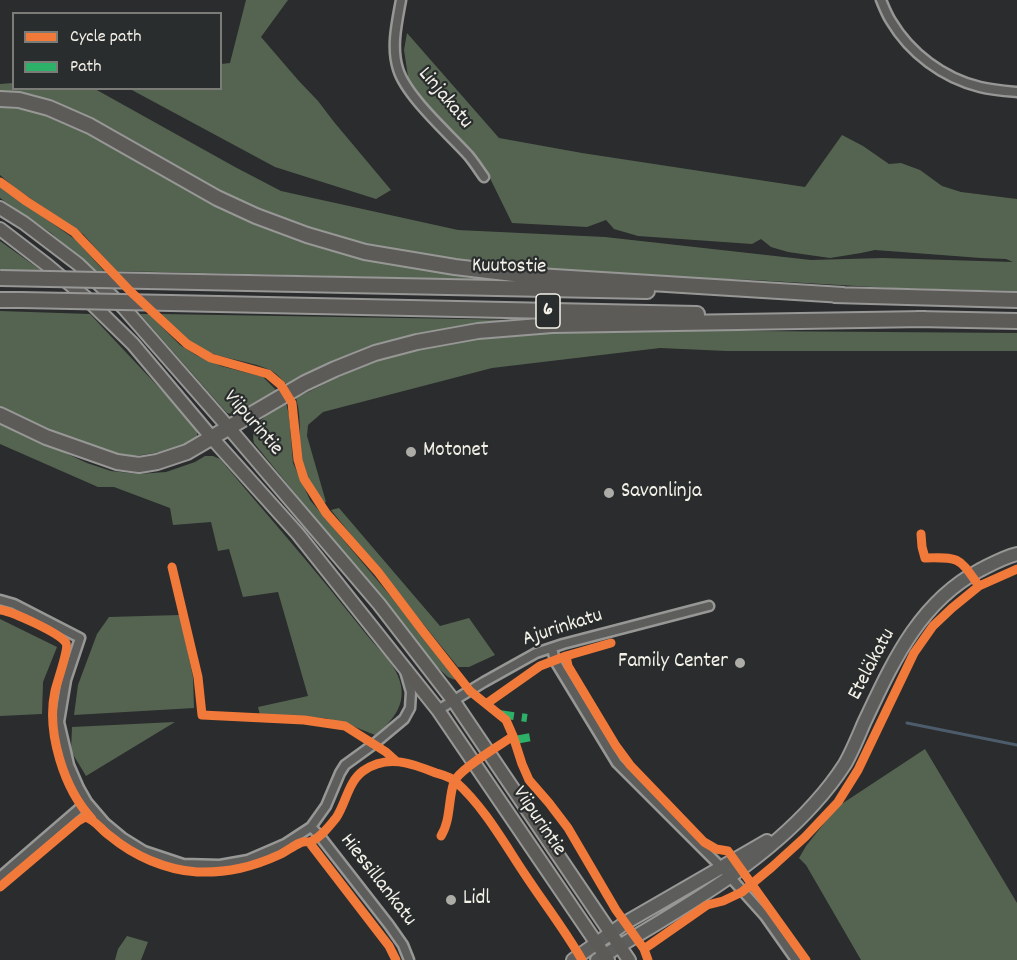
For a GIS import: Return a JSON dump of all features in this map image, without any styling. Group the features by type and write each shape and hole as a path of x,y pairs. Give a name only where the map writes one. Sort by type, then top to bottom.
{"highway":[{"path":"0,99 19,100 49,108 90,126 208,193 256,216 307,235 365,252 522,275 843,295"},
{"name":"Kuutostie","path":"0,278 1017,300"},
{"name":"Kuutostie","path":"0,300 1017,321"},
{"path":"0,415 46,437 117,462 139,465 157,462 187,452 305,383 335,369 375,353 417,342 478,331 552,325 925,319"}],"main road":[{"name":"Viipurintie","path":"0,208 24,223 78,264 116,300 162,349 379,604 453,700 629,960"},
{"name":"Viipurintie","path":"0,229 47,265 125,336 298,534 438,710 597,943 603,958"},
{"name":"Eteläkatu","path":"573,960 625,923 726,873 771,847 815,803 845,764 898,654 925,614 948,591 971,575 1006,557 1017,554"},
{"name":"Eteläkatu","path":"603,958 726,873"}],"street":[{"name":"Linjakatu","path":"401,0 396,28 397,69 404,83 425,110 470,158 484,177"},
{"path":"880,0 891,21 909,45 929,63 952,76 978,86 1017,92"},
{"path":"0,600 14,604 80,638 66,680 59,722 69,765 87,802 105,823 144,851 183,864 220,865 248,860 285,844 311,827 326,806 345,765 404,719 410,708 411,692 403,664"},
{"name":"Ajurinkatu","path":"438,710 536,653 709,606"},
{"path":"552,648 555,661 617,763 726,873 765,916 796,960"},
{"path":"0,877 87,802"},
{"name":"Hiessillankatu","path":"311,827 389,925 410,960"}],"green space":[{"path":"246,0 288,0 261,37 318,101 391,190 376,199 275,167 132,90 222,90 222,64 230,63"},
{"path":"407,33 499,138 805,187 842,135 889,164 901,163 920,170 942,186 961,192 1017,199 1017,291 891,288 753,280 598,275 413,254 355,242 302,227 222,192 113,129 61,105 32,96 0,92 0,84 12,83 12,90 97,90 281,191 458,230 605,237 811,260 883,258 1013,262 1006,259 875,250 830,258 788,252 771,247 761,239 752,244 638,236 614,229 606,220 587,227 512,223 484,166 409,83 404,50"},
{"path":"0,107 33,110 70,125 135,159 214,205 283,235 345,255 404,267 503,280 116,271 83,234 15,188 0,175"},
{"path":"0,187 76,240 104,271 96,272 51,233 0,198"},
{"path":"0,241 42,271 0,270"},
{"path":"0,311 90,314 197,428 197,438 173,450 135,456 113,453 55,433 0,408"},
{"path":"140,314 149,314 180,345 196,355 221,366 263,377 277,391 246,410 233,414 227,413"},
{"path":"160,314 524,320 525,322 465,327 406,337 357,353 288,386 268,369 208,352 182,335"},
{"path":"618,330 1017,333 1017,351 727,351 660,348 492,368 323,412 308,425 307,436 326,502 322,503 310,485 301,459 296,398 355,369 402,352 509,335"},
{"path":"286,403 293,463 310,500 393,599 455,680 436,666 254,443 253,436 258,424 268,414"},
{"path":"0,423 87,463 111,471 139,474 166,472 205,456 220,459 392,665 399,679 402,694 401,701 391,720 375,735 325,718 260,715 258,707 308,696 278,592 243,597 229,549 218,551 211,522 173,525 170,508 114,487 98,487 0,444"},
{"path":"339,508 440,626 469,618 495,655 469,667 458,667 331,510"},
{"path":"180,615 193,677 194,708 74,715 78,685 97,634 109,617"},
{"path":"0,619 57,647 43,682 42,714 0,716"},
{"path":"175,722 86,776 71,751 72,727"},
{"path":"925,749 1017,903 1017,960 861,960 806,865 799,858 837,807"},
{"path":"127,936 148,942 141,960 115,960 118,949"}],"waterway":[{"path":"907,723 1017,745"}],"marked path":[{"path":"499,714 527,718"},
{"path":"515,740 531,737"}],"cycle path":[{"path":"0,182 74,232 130,291 187,344 211,358 268,374 281,385 292,403 298,460 304,479 326,513 378,572 470,691 506,720 529,780 568,828 616,910 644,949 648,960"},
{"path":"921,534 925,558 946,558 958,561 979,586"},
{"path":"172,567 198,677 202,715 304,720 345,726 396,761"},
{"path":"644,949 707,905 723,901 742,892 805,837 838,802 858,770 914,653 933,626 979,586 1017,569"},
{"path":"1,610 36,624 66,643 53,707 55,742 73,792 92,819"},
{"path":"486,704 540,666 611,643"},
{"path":"566,656 568,666 630,765 704,842 716,849 728,851 806,960"},
{"path":"441,836 457,777 513,736"},
{"path":"0,887 85,817 92,820 129,850 162,865 197,872 250,866 281,854 301,842 309,842 317,838 336,818 354,781 363,771 381,763 408,763 449,777 476,803 582,960"},
{"path":"309,842 389,946 396,960"}],"place":[{"name":"Motonet","path":"411,452"},
{"name":"Savonlinja","path":"609,493"},
{"name":"Family Center","path":"740,663"},
{"name":"Lidl","path":"451,900"}]}
